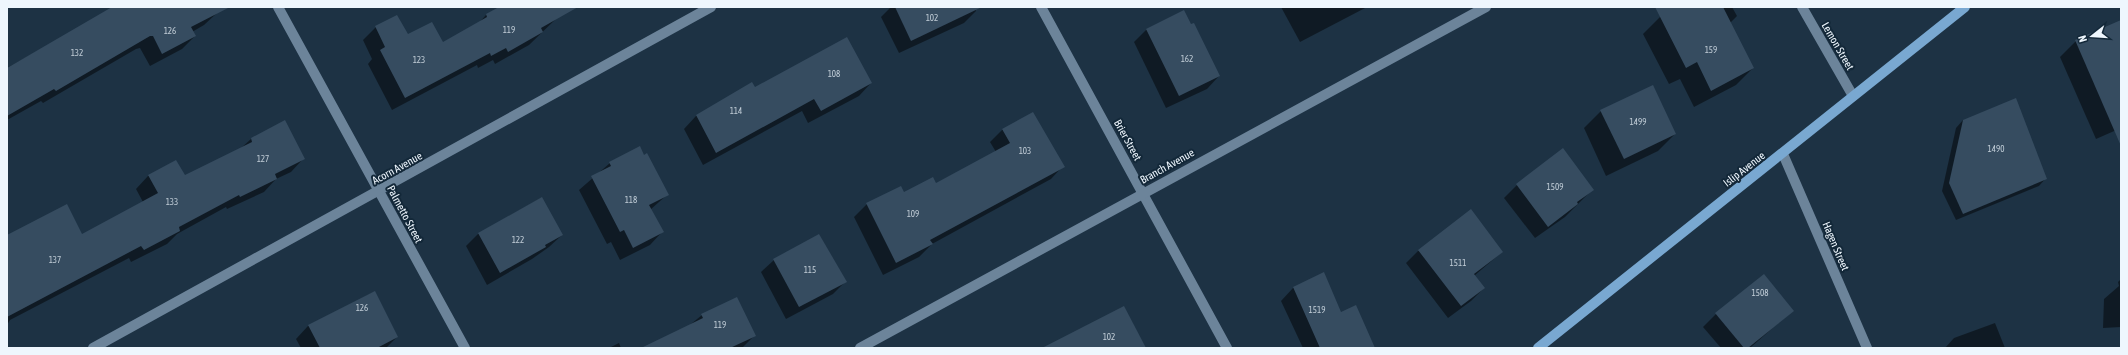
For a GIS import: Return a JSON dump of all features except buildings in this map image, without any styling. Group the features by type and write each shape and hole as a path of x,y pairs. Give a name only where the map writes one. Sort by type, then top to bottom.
{"main road":[{"name":"Islip Avenue","path":"1538,348 1783,154 1852,96 1965,7"}],"street":[{"name":"Palmetto Street","path":"278,7 464,348"},
{"name":"Acorn Avenue","path":"94,348 711,7"},
{"name":"Brier Street","path":"1041,7 1227,348"},
{"name":"Branch Avenue","path":"860,348 1486,7"},
{"name":"Lemon Street","path":"1802,7 1852,96"},
{"name":"Hagen Street","path":"1783,154 1867,348"}]}
